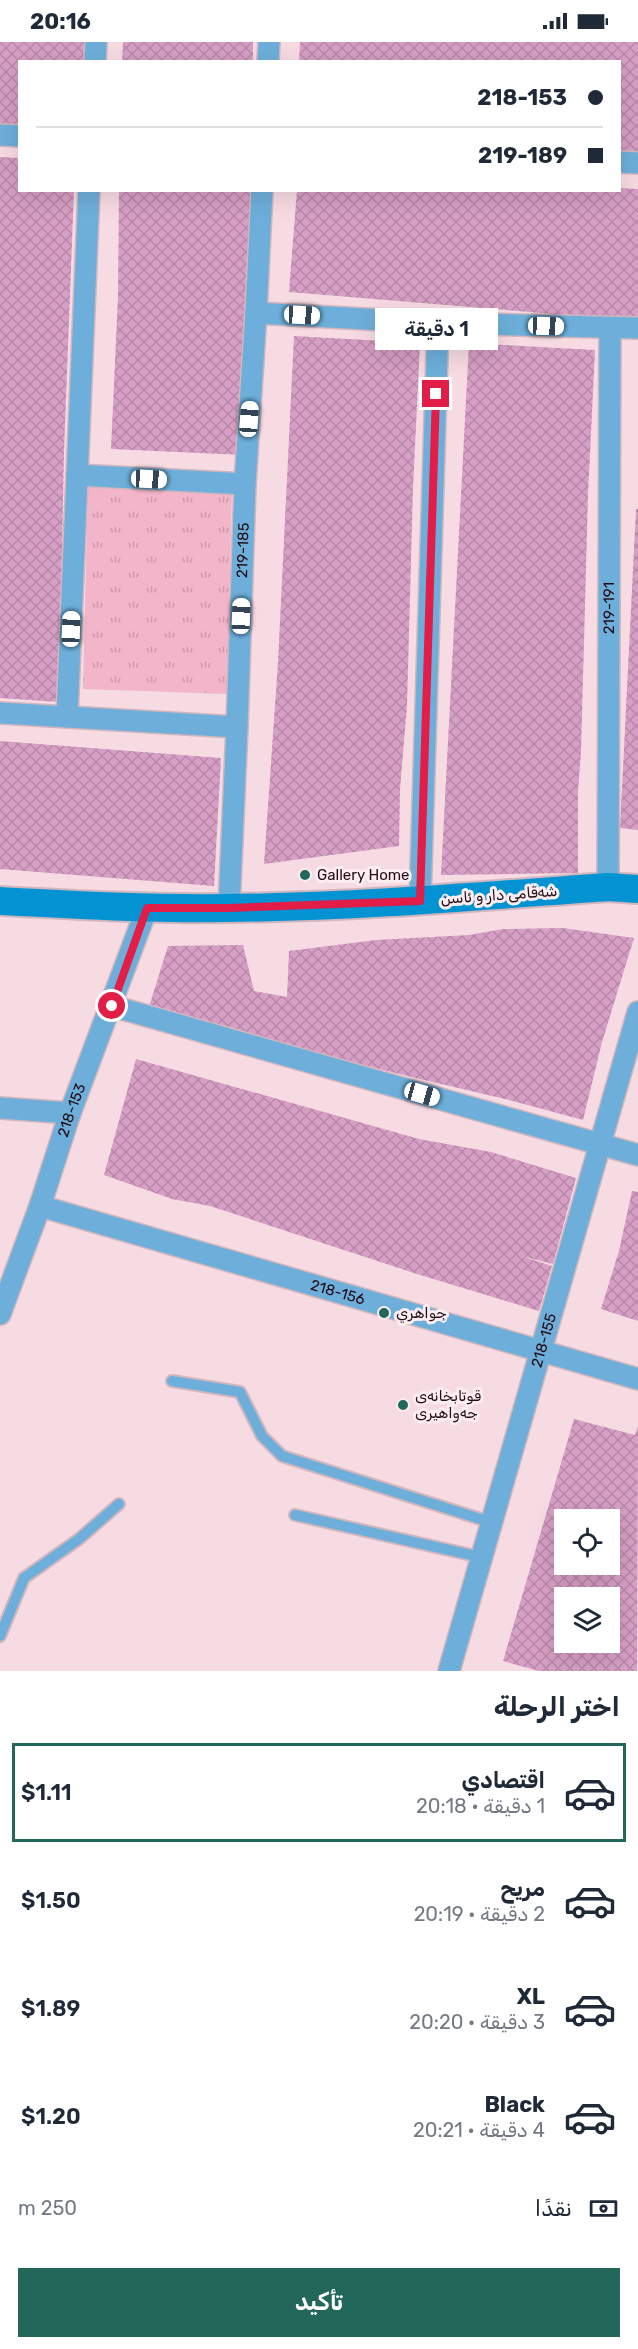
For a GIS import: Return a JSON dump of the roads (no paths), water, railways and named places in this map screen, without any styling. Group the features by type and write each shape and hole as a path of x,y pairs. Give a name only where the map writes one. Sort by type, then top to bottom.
{"street":[{"path":"95,60 96,42"},
{"path":"268,60 269,42"},
{"path":"0,135 18,136"},
{"path":"621,162 638,163"},
{"path":"67,717 89,192"},
{"name":"219-185","path":"229,908 244,484 262,192"},
{"path":"256,313 438,323 638,328"},
{"path":"420,901 438,323"},
{"name":"219-191","path":"608,887 610,328"},
{"path":"77,475 244,484"},
{"path":"0,713 237,727"},
{"name":"شەقامی دار و ئاسن","path":"0,901 147,908 229,908 420,901 608,887 638,888"},
{"name":"218-153","path":"0,1314 40,1206 70,1113 147,908"},
{"path":"112,1006 638,1155"},
{"name":"218-155","path":"449,1671 638,1012"},
{"path":"0,1108 70,1113"},
{"name":"218-156","path":"40,1206 638,1379"}],"lane":[{"path":"172,1381 240,1392 262,1436 282,1456 490,1522"},
{"path":"0,1636 24,1578 79,1539 119,1504"},
{"path":"295,1515 480,1557"}],"place":[{"name":"Gallery Home","path":"305,875"},
{"name":"جواهري","path":"384,1313"},
{"name":"قوتابخانەی جەواهیری","path":"403,1405"}]}
